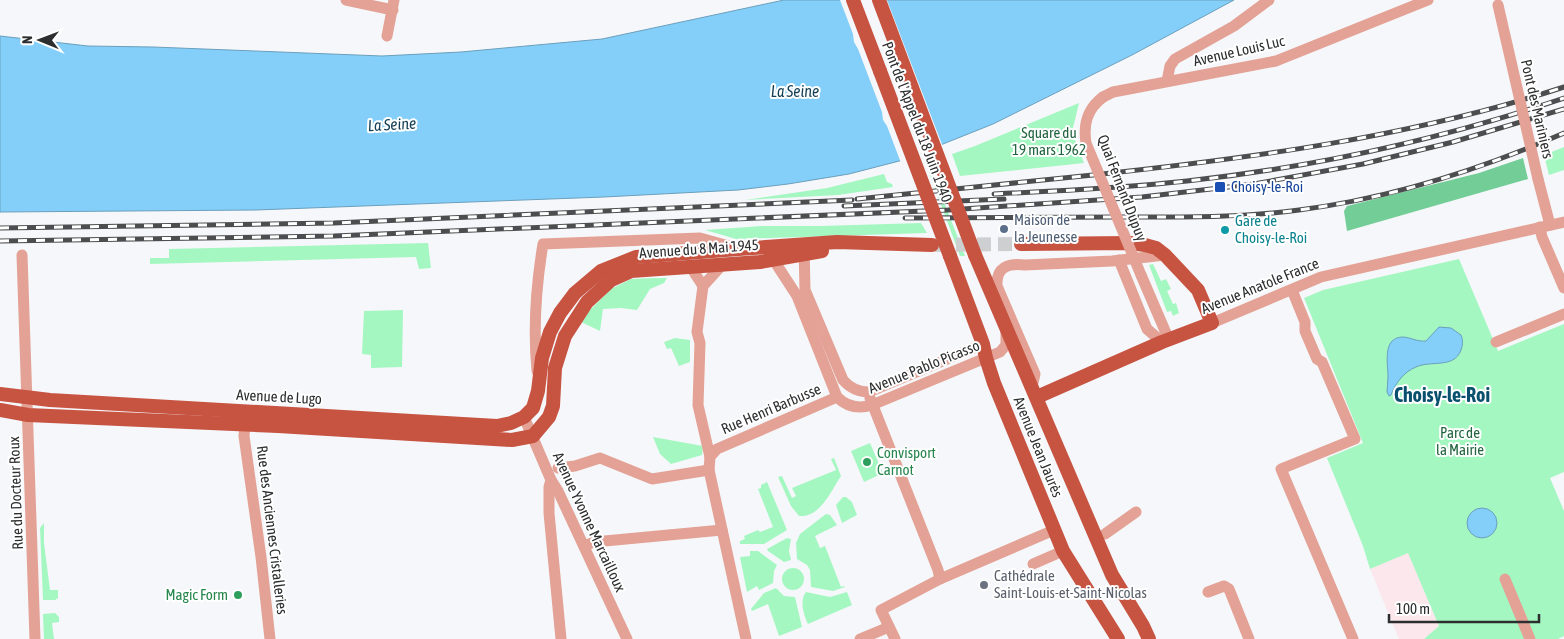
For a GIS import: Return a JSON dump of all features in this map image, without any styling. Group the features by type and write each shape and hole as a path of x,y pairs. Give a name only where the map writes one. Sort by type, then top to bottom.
{"main road":[{"name":"Pont de l'Appel du 18 Juin 1940","path":"853,0 950,256"},
{"name":"Pont de l'Appel du 18 Juin 1940","path":"879,0 975,255"},
{"name":"Avenue du 8 Mai 1945","path":"537,432 549,417 553,406 555,368 565,336 587,302 610,280 630,271 722,265 772,253 837,242 932,245"},
{"path":"1021,244 1130,243 1145,244 1156,248 1198,290 1212,323"},
{"name":"Avenue du 8 Mai 1945","path":"538,391 542,358 550,332 560,313 575,293 601,271 636,257 738,249 772,253"},
{"name":"Avenue Jean Jaurès","path":"975,255 1112,575 1149,639"},
{"name":"Avenue Jean Jaurès","path":"950,256 983,344 994,383 1054,530 1074,571 1118,639"},
{"name":"Avenue Anatole France","path":"1034,392 1212,323"},
{"path":"524,417 533,408 538,391"},
{"name":"Avenue de Lugo","path":"0,394 26,398 497,426 511,423 524,417"},
{"name":"Avenue de Lugo","path":"0,410 28,415 246,424 512,440 537,432"}],"street":[{"path":"346,0 393,5 388,36"},
{"path":"1167,81 1170,66 1175,59 1234,26 1269,0"},
{"name":"Avenue Louis Luc","path":"1167,81 1276,61 1428,0"},
{"name":"Pont des Mariniers","path":"1498,3 1538,180 1545,226 1542,237 1564,288"},
{"name":"Quai Fernand Dupuy","path":"1166,341 1159,319 1086,143 1086,119 1092,108 1103,97 1113,92 1167,81"},
{"name":"Avenue Anatole France","path":"1212,323 1321,277 1564,222"},
{"path":"538,391 534,344 543,244 700,238 738,249"},
{"name":"Avenue Pablo Picasso","path":"804,249 805,290 843,380 854,389 861,392 869,392 983,344"},
{"path":"772,253 797,296 837,397"},
{"name":"Rue du Docteur Roux","path":"22,255 35,639"},
{"path":"1165,256 1119,260 1147,329 1166,341"},
{"name":"Avenue Jean Jaurès","path":"1034,392 1035,374 998,289 999,274 1003,268 1012,264 1119,260"},
{"path":"722,265 703,286 697,332 700,344 698,405 710,457 709,470 746,639"},
{"path":"690,266 703,286"},
{"path":"1292,290 1305,322 1305,331 1317,359 1322,362 1355,439 1281,469 1353,639"},
{"path":"1496,342 1564,314"},
{"name":"Avenue Pablo Picasso","path":"837,397 854,407 865,407 986,358 1000,352 1006,346 1006,326"},
{"path":"869,392 872,405 940,579"},
{"name":"Rue Henri Barbusse","path":"710,457 716,450 724,446 837,397"},
{"name":"Avenue Yvonne Marcailloux","path":"524,417 537,432 551,480 558,491 627,639"},
{"name":"Rue des Anciennes Cristalleries","path":"246,424 244,436 270,639"},
{"path":"558,468 575,466 600,458 652,479 709,470"},
{"path":"551,480 549,487 549,513 561,639"},
{"path":"1106,534 1136,512"},
{"path":"584,546 594,542 722,530"},
{"path":"895,639 881,610 940,579 1054,530"},
{"path":"1033,564 1056,554"},
{"path":"1505,579 1530,639"},
{"path":"1208,592 1224,586 1228,589 1248,639"},
{"path":"860,639 889,627"}],"shaded area":[{"path":"1408,552 1439,626 1424,639 1399,639 1370,569"}],"green space":[{"name":"Square du 19 mars 1962","path":"1079,103 1072,132 1084,163 960,176 952,154"},
{"path":"1564,147 1564,170 1549,175 1544,155"},
{"path":"1523,158 1528,179 1347,231 1344,211 1347,206 1479,173"},
{"path":"932,171 965,256 960,256 929,172"},
{"path":"884,174 887,182 892,184 893,187 838,195 745,200 827,188"},
{"path":"921,223 927,233 736,239 705,230 762,226"},
{"path":"428,243 431,268 419,269 416,257 150,264 150,258 169,258 169,249"},
{"name":"Parc de la Mairie","path":"1459,259 1498,351 1564,324 1564,472 1550,478 1564,511 1564,636 1558,639 1424,639 1439,626 1408,553 1370,569 1363,546 1327,458 1363,443 1304,298 1323,290"},
{"path":"1153,264 1161,281 1166,279 1171,289 1167,291 1173,304 1176,303 1179,313 1173,316 1171,311 1167,312 1149,265"},
{"path":"667,278 664,283 650,289 637,310 621,308 603,309 600,331 579,321 611,289 631,279"},
{"path":"403,310 402,367 371,368 371,355 362,354 364,311"},
{"path":"675,338 690,340 690,362 679,366 671,348 667,349 664,342"},
{"path":"653,437 703,446 702,455 671,464 660,454"},
{"name":"Convisport Carnot","path":"870,443 883,473 864,482 851,451"},
{"path":"834,458 841,476 829,496 813,513 799,516 791,506 778,477 782,476 792,498 796,496 792,488 836,470 831,459"},
{"path":"767,482 787,530 764,544 740,544 740,541 745,539 744,536 758,530 760,532 773,527 758,489"},
{"path":"843,497 852,502 857,515 842,523 836,505"},
{"path":"826,514 830,515 837,525 815,536 820,548 825,546 841,587 845,587 833,591 811,587 810,570 807,565 797,559 796,543 800,534"},
{"path":"44,523 44,543 50,590 58,590 58,598 55,600 43,600 40,528"},
{"path":"787,538 791,539 789,551 791,560 784,562 767,549"},
{"path":"750,551 758,551 777,565 774,571 773,583 759,590 757,586 747,592 740,557 750,556"},
{"path":"793,568 801,571 804,579 801,587 793,590 785,587 782,579 785,571"},
{"path":"776,588 784,596 795,597 802,627 779,636 768,604 752,611 751,609 764,593"},
{"path":"806,592 830,597 847,592 852,605 808,624 803,604"},
{"path":"55,613 59,617 59,622 52,623 54,639 44,639 43,614"}],"water":[{"name":"La Seine","path":"784,0 1234,0 1132,55 993,124 903,160 849,174 738,190 604,197 256,210 0,212 0,36 88,46 382,56 461,52 602,39"},
{"path":"1439,327 1451,328 1461,335 1462,346 1458,356 1448,362 1422,365 1412,369 1401,378 1389,396 1387,392 1387,359 1391,342 1396,338 1402,337 1426,341"},
{"path":"1482,508 1493,512 1497,523 1493,534 1482,538 1471,534 1467,523 1471,512"}],"pier":[{"path":"840,0 887,0 943,147 901,163 883,120 882,112 854,42 853,34"}],"tunnel":[{"path":"935,245 1021,244"}],"railway":[{"path":"857,199 1093,175 1272,153 1390,132 1448,119 1564,87"},
{"path":"994,194 1163,183 1283,168 1425,139 1564,98"},
{"path":"0,241 334,236 948,210 1142,197 1254,184 1363,164 1453,142 1564,109"},
{"path":"905,218 1210,216 1299,210 1368,198 1435,181 1500,159 1564,133"},
{"path":"844,206 1004,199"},
{"path":"0,228 334,223 852,200"}],"place":[{"name":"Choisy-le-Roi","path":"1220,187"},
{"name":"Maison de la Jeunesse","path":"1004,229"},
{"name":"Gare de Choisy-le-Roi","path":"1225,230"},
{"name":"Convisport Carnot","path":"867,462"},
{"name":"Cathédrale Saint-Louis-et-Saint-Nicolas","path":"984,585"},
{"name":"Magic Form","path":"238,595"}],"district":[{"name":"Choisy-le-Roi","path":"1442,395"}]}
